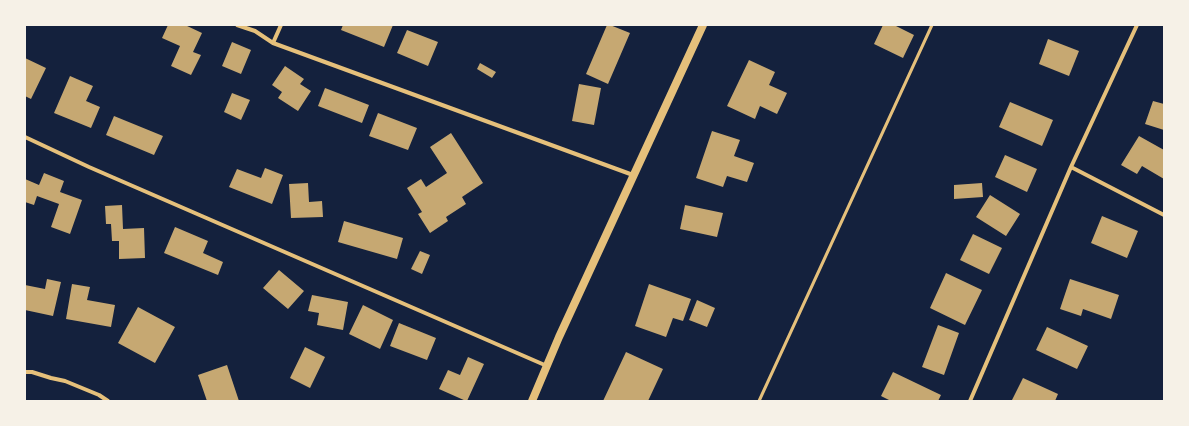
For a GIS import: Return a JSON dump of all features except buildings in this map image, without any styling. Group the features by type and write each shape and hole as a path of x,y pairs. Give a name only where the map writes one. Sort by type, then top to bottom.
{"main road":[{"path":"532,401 559,337 703,25"}],"street":[{"path":"236,25 255,31 273,44 633,175"},
{"path":"273,44 282,25"},
{"path":"970,401 1071,167 1137,25"},
{"path":"25,137 89,167 547,366"},
{"path":"1071,167 1164,216"},
{"path":"25,372 32,372 65,381 99,395 108,401"}],"lane":[{"path":"759,401 932,25"}]}
